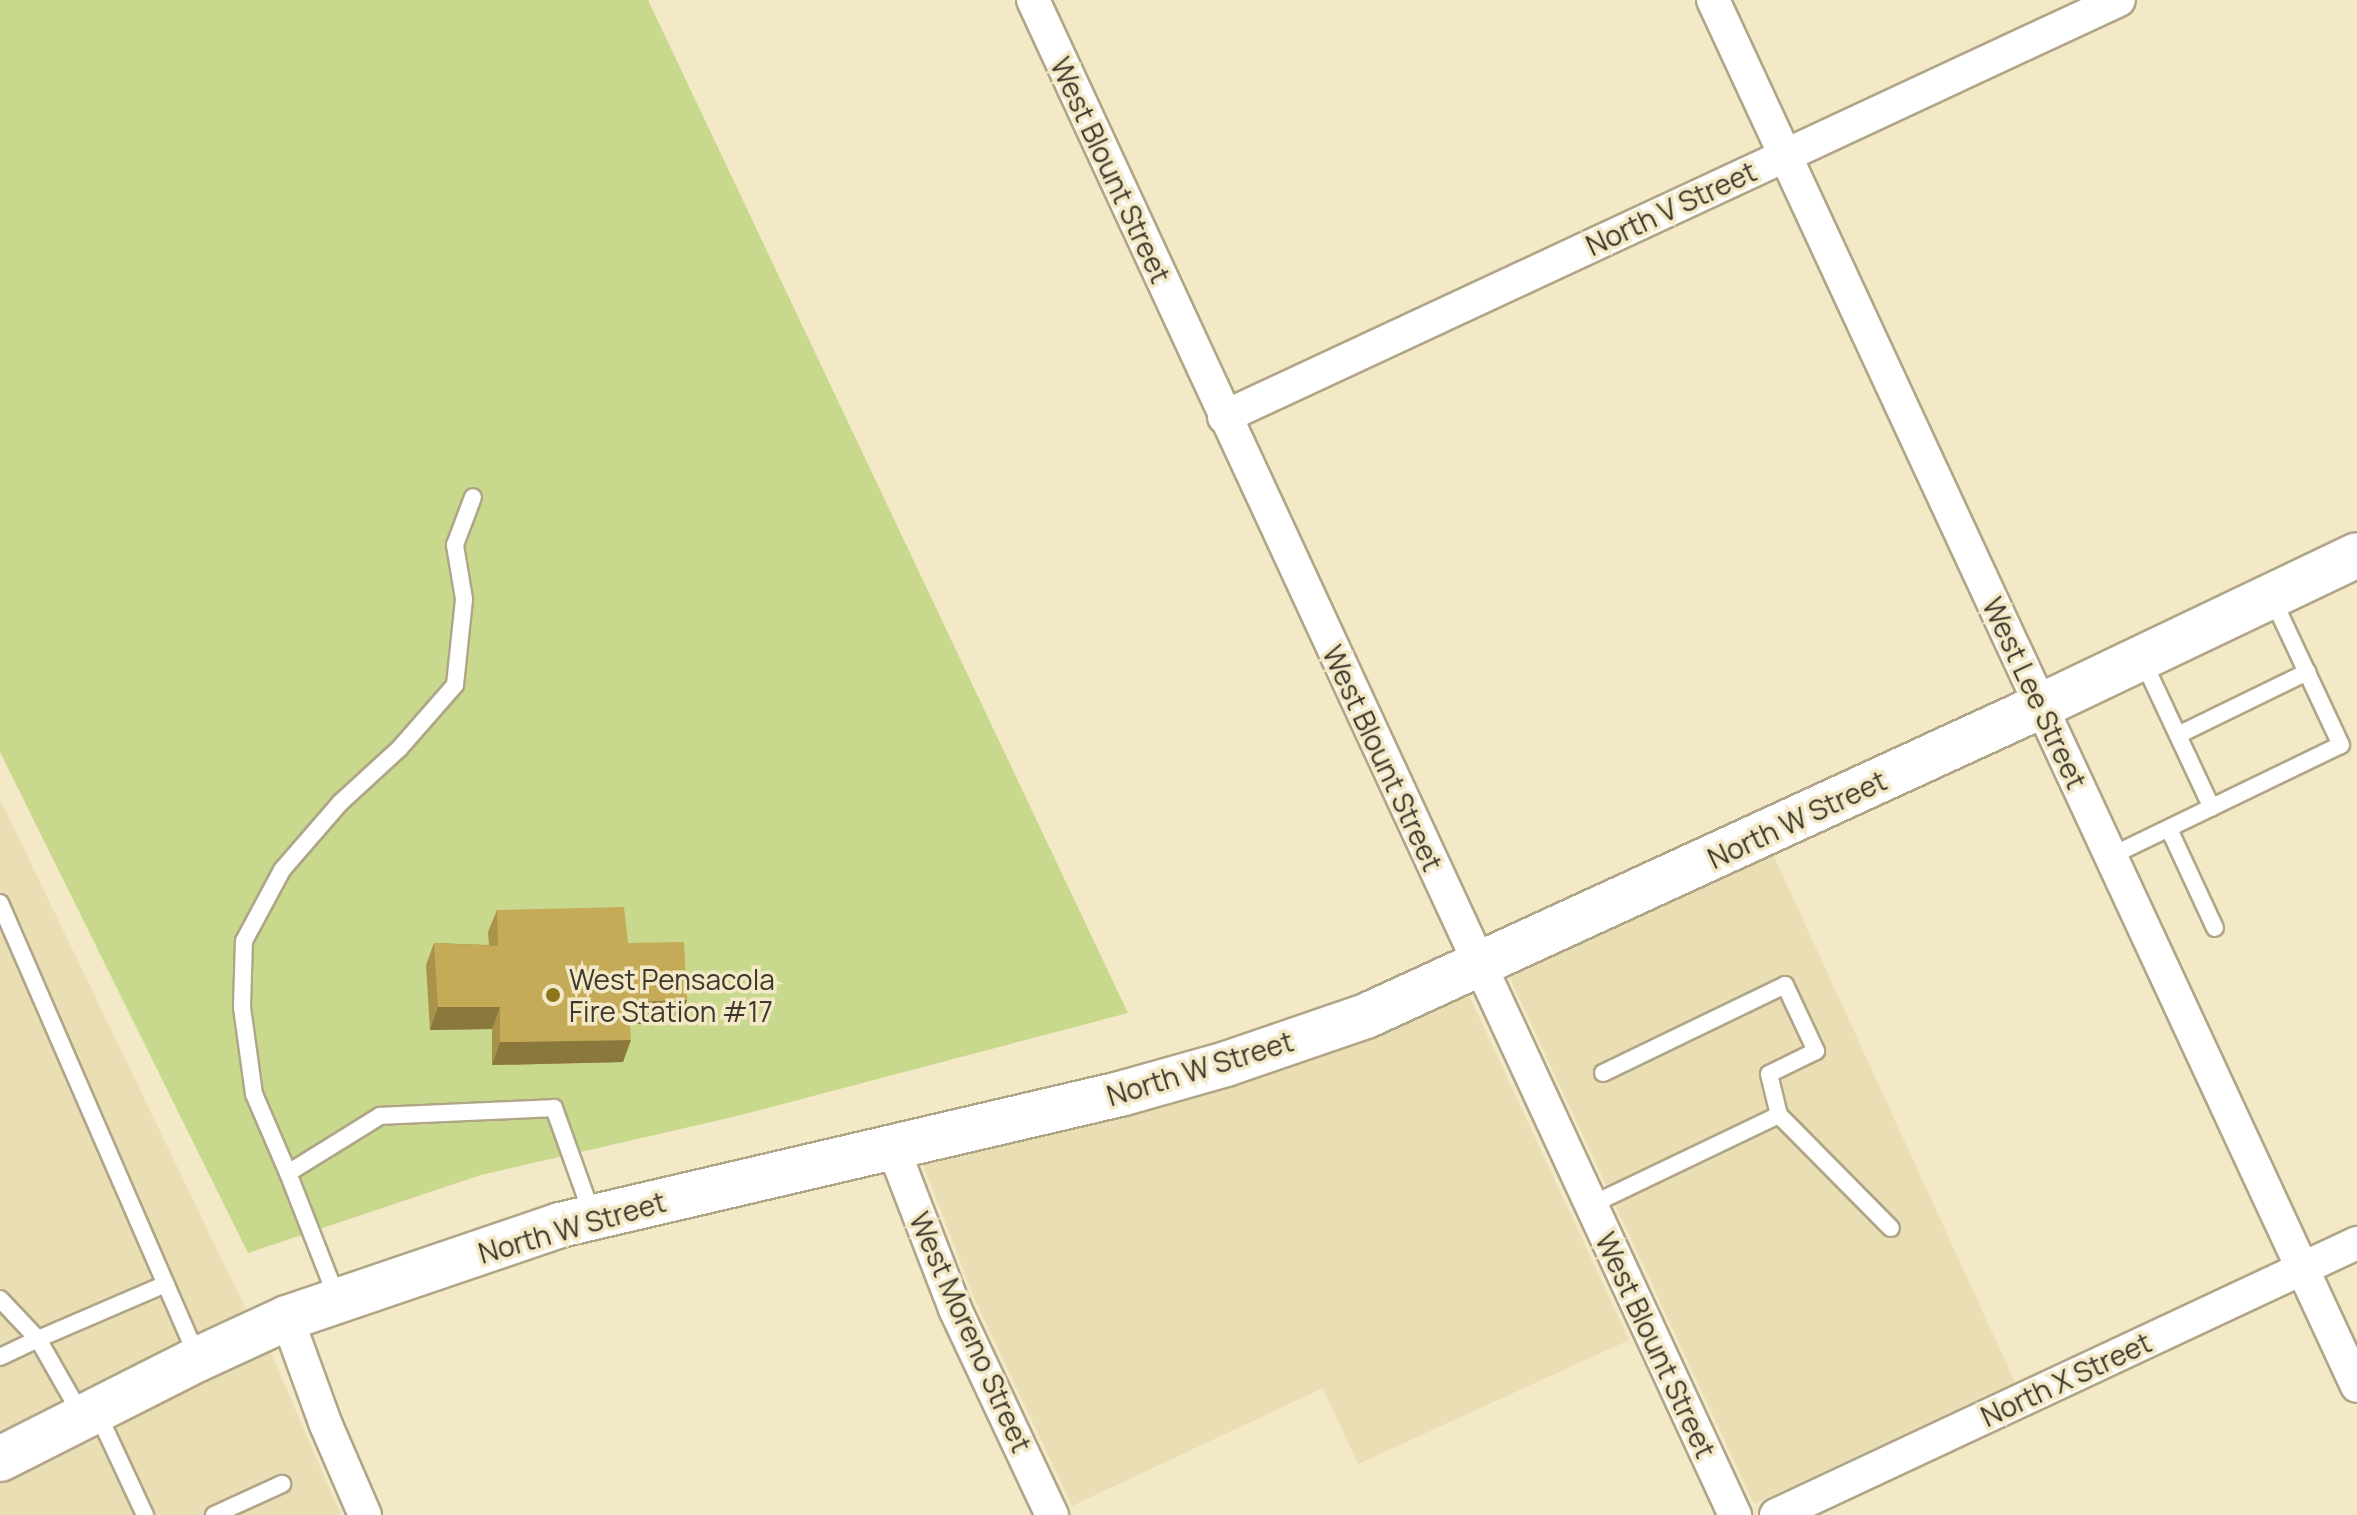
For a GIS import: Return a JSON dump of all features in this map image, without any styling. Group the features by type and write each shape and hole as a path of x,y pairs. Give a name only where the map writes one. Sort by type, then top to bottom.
{"main road":[{"name":"North W Street","path":"0,1459 198,1359 287,1318 560,1225 1120,1094 1226,1064 1366,1016 2041,706 2357,555"}],"street":[{"name":"West Blount Street","path":"1033,0 1735,1515"},
{"name":"West Lee Street","path":"1713,0 2357,1386"},
{"name":"North V Street","path":"1224,417 2119,0"},
{"name":"West Moreno Street","path":"893,1148 955,1309 1052,1515"},
{"name":"North X Street","path":"1776,1515 2357,1243"},
{"path":"287,1318 326,1425 365,1515"}],"lane":[{"path":"338,1299 254,1094 242,1007 244,941 282,870 340,803 399,749 455,685 464,599 455,545 473,497"},
{"path":"2111,856 2341,745 2271,596"},
{"path":"2142,658 2212,808"},
{"path":"2178,735 2307,672"},
{"path":"2169,829 2215,928"},
{"path":"0,903 198,1359"},
{"path":"1603,1073 1785,985 1816,1051 1769,1074 1779,1115 1891,1228"},
{"path":"288,1173 380,1116 554,1108 593,1218"},
{"path":"1591,1205 1779,1115"},
{"path":"0,1357 166,1284"},
{"path":"0,1299 38,1339 90,1414 145,1515"},
{"path":"214,1515 282,1484"}],"shaded area":[{"path":"0,799 251,1320 0,1440"},
{"path":"1772,852 2015,1382 1754,1504 1508,974"},
{"path":"1468,993 1629,1340 1358,1464 1323,1388 1072,1506 975,1300 922,1162"},
{"path":"269,1348 341,1515 0,1515 0,1481"}],"green space":[{"path":"0,0 648,0 1128,1013 737,1116 481,1175 248,1253 0,752"}],"building":[{"name":"West Pensacola Fire Station #17","path":"624,907 628,943 684,942 687,1000 629,1002 631,1040 500,1042 500,1007 438,1007 434,943 498,946 497,910"}],"place":[{"name":"West Pensacola Fire Station #17","path":"553,995"}]}
